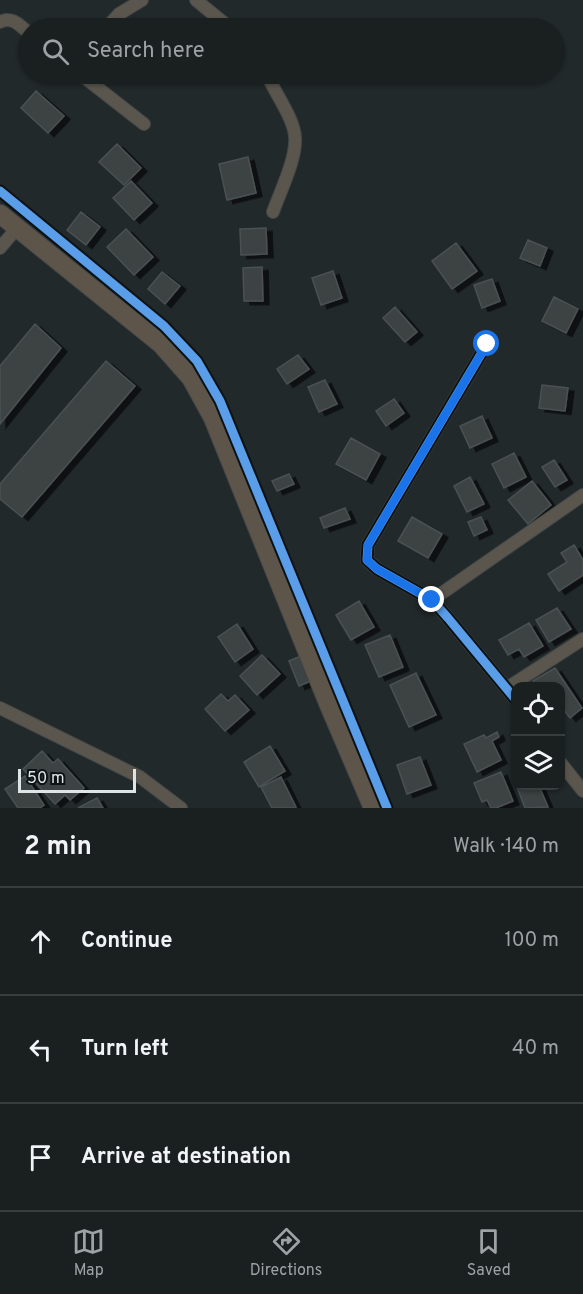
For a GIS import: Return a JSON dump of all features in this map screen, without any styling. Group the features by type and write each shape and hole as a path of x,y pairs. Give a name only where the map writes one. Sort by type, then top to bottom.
{"main road":[{"path":"0,214 161,344 192,378 213,418 328,704 373,808"}],"street":[{"path":"115,18 142,0"},
{"path":"196,0 218,18"},
{"path":"0,22 6,19 18,24"},
{"path":"93,84 144,124"},
{"path":"272,84 290,121 295,137 292,156 273,212"},
{"path":"0,248 17,228"},
{"path":"487,344 368,545 367,560 377,569 432,600 511,693"},
{"path":"432,600 583,495"},
{"path":"507,688 583,639"},
{"path":"0,708 140,777 181,808"},
{"path":"565,767 583,792"}],"building":[{"path":"36,91 64,116 48,133 21,108"},
{"path":"117,144 141,168 124,185 99,162"},
{"path":"248,157 256,193 227,200 219,164"},
{"path":"131,181 152,203 134,220 113,198"},
{"path":"81,212 100,227 86,245 67,230"},
{"path":"266,228 267,254 241,255 240,229"},
{"path":"126,229 153,257 134,275 107,247"},
{"path":"528,240 547,248 540,266 520,258"},
{"path":"456,243 477,271 452,289 432,261"},
{"path":"262,267 263,301 244,301 243,268"},
{"path":"333,271 342,298 321,305 312,278"},
{"path":"162,272 180,286 165,304 148,289"},
{"path":"492,279 500,301 482,308 474,285"},
{"path":"554,297 578,309 566,333 542,321"},
{"path":"395,307 417,332 405,342 383,318"},
{"path":"35,324 61,348 0,424 0,366"},
{"path":"298,355 309,369 287,384 277,369"},
{"path":"106,361 135,386 22,517 0,499 0,484"},
{"path":"325,380 337,404 319,412 308,387"},
{"path":"542,385 568,388 565,411 539,408"},
{"path":"394,399 404,413 386,426 376,411"},
{"path":"482,416 492,438 470,448 460,426"},
{"path":"351,438 380,454 366,480 336,464"},
{"path":"514,453 526,477 504,488 492,464"},
{"path":"554,460 567,480 555,487 542,467"},
{"path":"289,474 294,484 277,491 272,481"},
{"path":"470,477 484,504 467,512 454,486"},
{"path":"532,481 551,505 528,524 508,500"},
{"path":"345,508 350,519 324,528 320,518"},
{"path":"412,517 442,534 428,558 398,541"},
{"path":"481,517 487,530 474,536 468,522"},
{"path":"574,545 583,560 583,575 559,591 548,574 567,562 561,553"},
{"path":"359,601 374,627 351,640 336,615"},
{"path":"557,608 571,629 549,642 536,620"},
{"path":"529,623 543,646 524,657 519,649 508,655 499,640"},
{"path":"237,624 253,649 235,662 218,637"},
{"path":"390,635 403,667 379,677 365,645"},
{"path":"262,655 280,674 257,695 240,676"},
{"path":"301,656 311,681 299,686 289,661"},
{"path":"555,668 564,682 534,682"},
{"path":"416,673 436,715 409,727 390,685"},
{"path":"565,683 582,708 570,718 565,712"},
{"path":"221,694 228,701 235,695 249,710 225,731 205,709"},
{"path":"497,732 499,737 492,741 501,760 477,772 464,744 484,735 486,738"},
{"path":"270,746 285,771 259,787 244,762"},
{"path":"42,751 53,763 58,759 84,788 70,800 65,795 55,804 23,769"},
{"path":"420,757 431,785 407,794 397,765"},
{"path":"501,772 513,801 491,808 487,800 482,802 474,783"},
{"path":"25,776 44,805 40,808 18,808 5,789"},
{"path":"281,777 295,808 272,808 261,787"},
{"path":"518,790 541,790 548,807 525,808"},
{"path":"97,798 103,808 78,808"}],"cycle path":[{"path":"0,191 164,326 197,361 220,401 387,808"},
{"path":"487,344 368,545 367,560 377,569 432,600 511,694"}],"route":[{"path":"432,600 377,569 367,560 368,545 487,344"}]}
